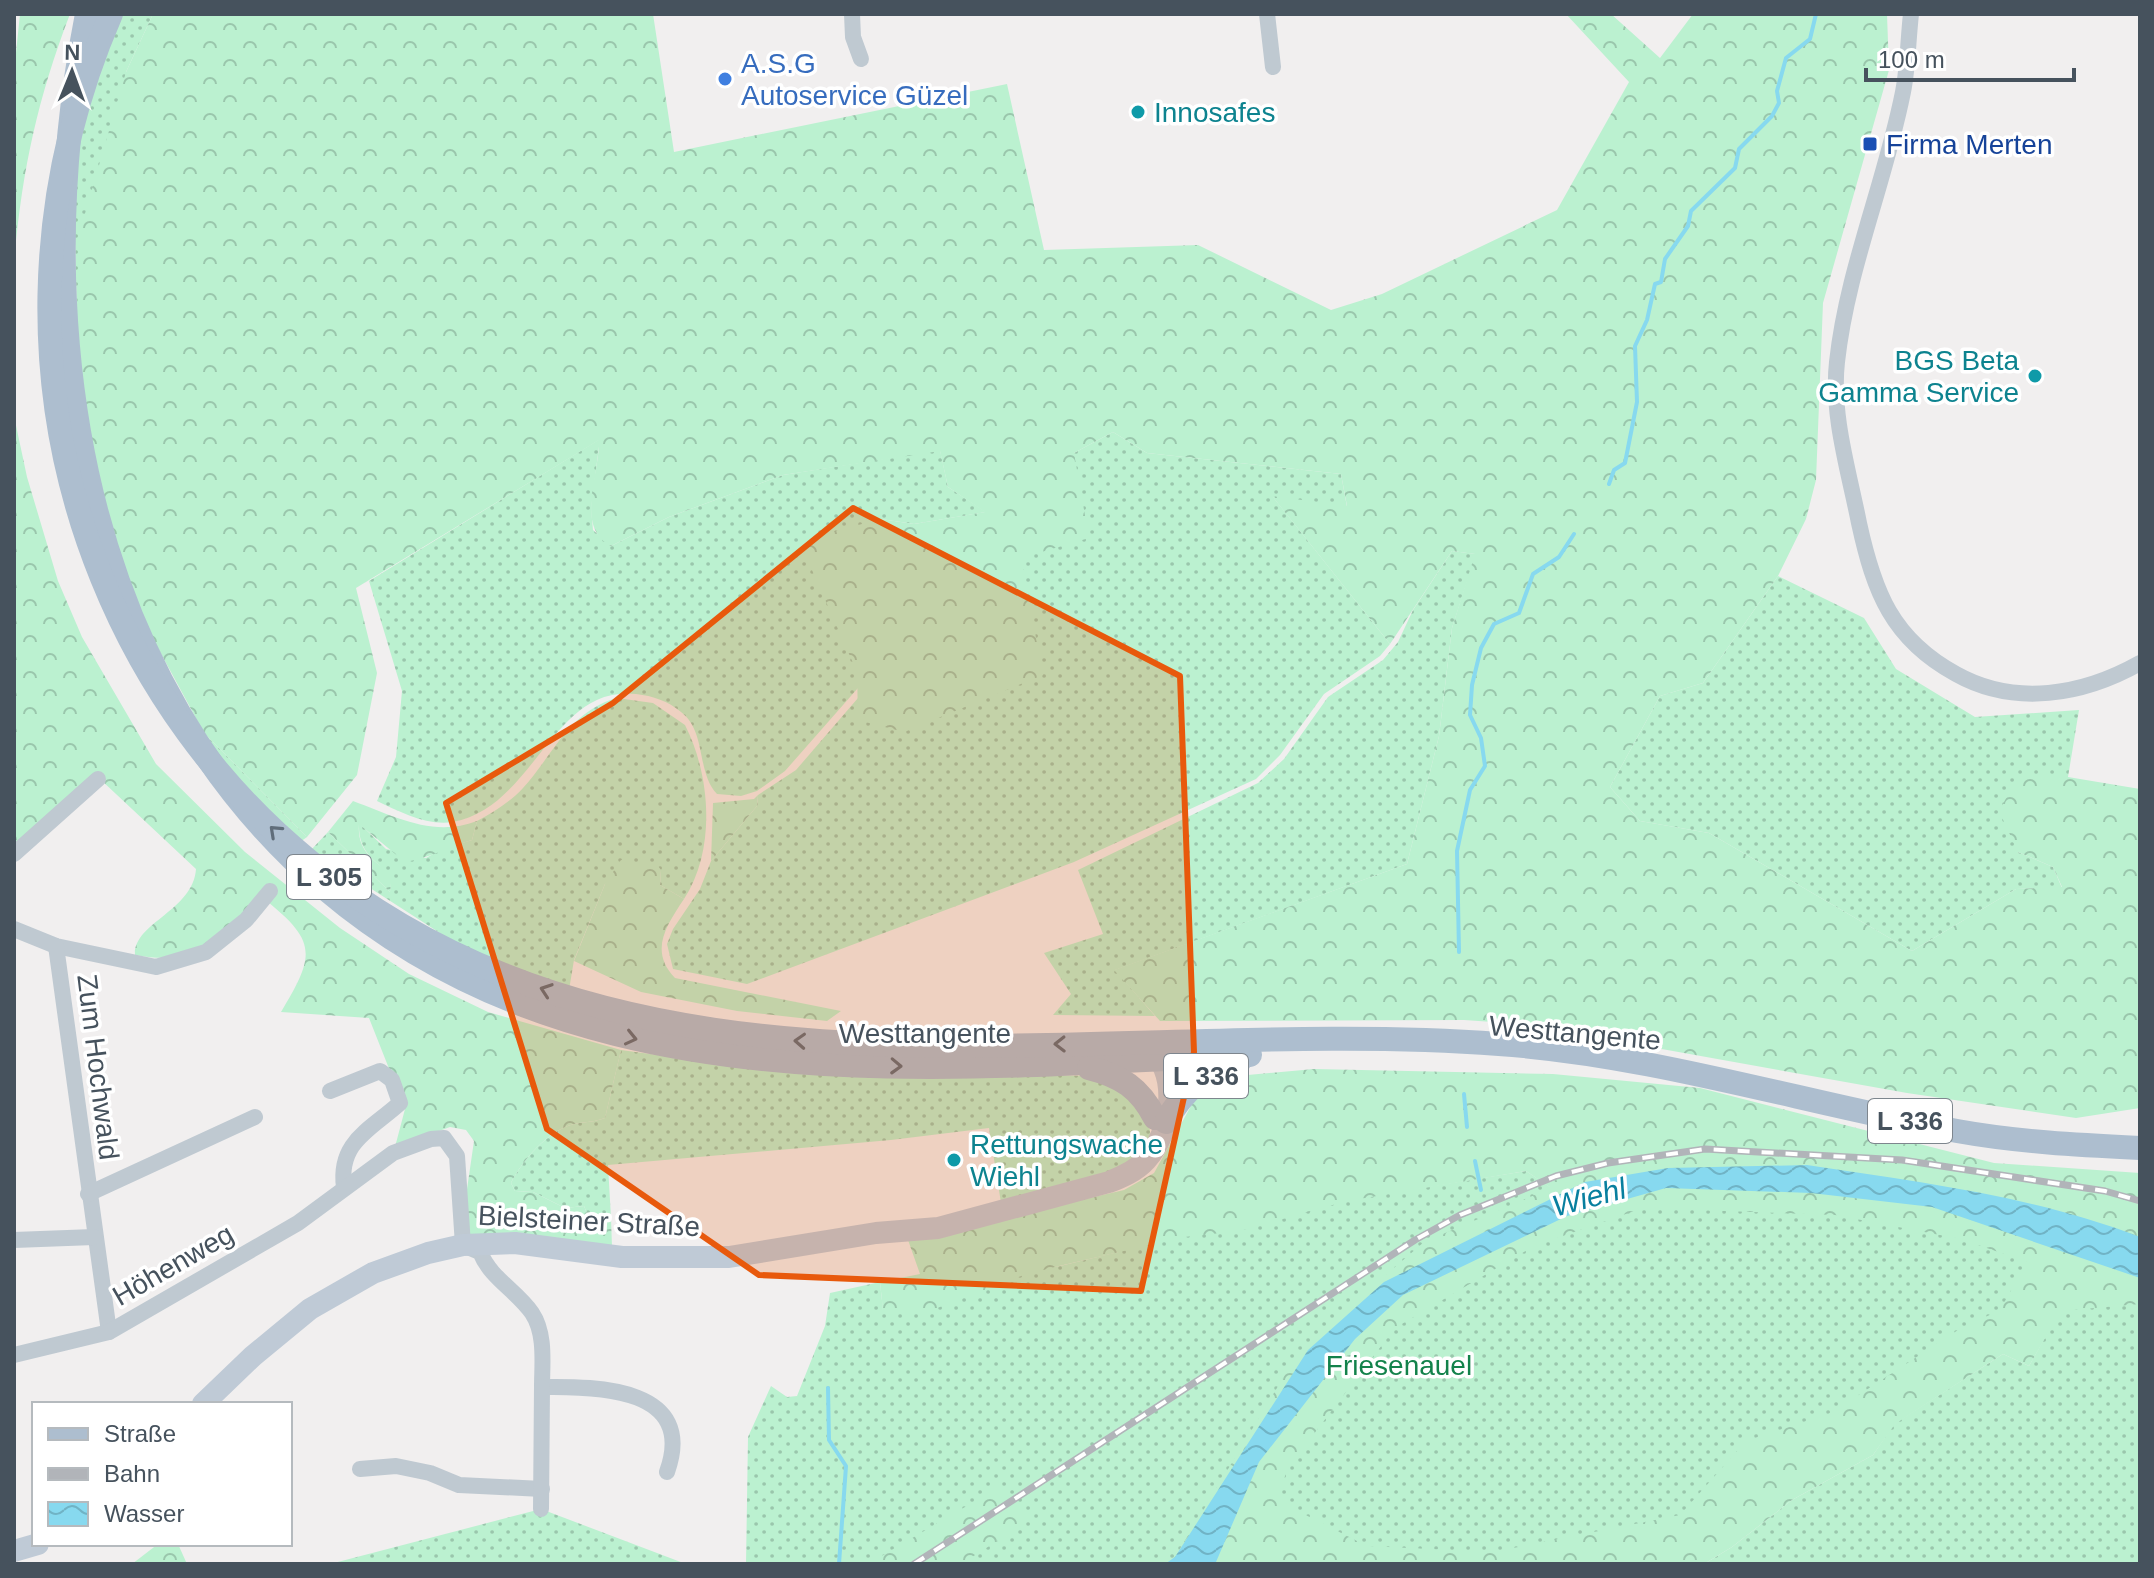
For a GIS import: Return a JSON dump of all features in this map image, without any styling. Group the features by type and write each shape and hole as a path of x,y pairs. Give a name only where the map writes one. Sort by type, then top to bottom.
{"main road":[{"name":"Westtangente","path":"87,14 49,124 29,241 28,361 38,441 66,542 100,626 159,726 232,817 289,870 383,939 451,977 572,1023 675,1047 787,1060 901,1066 1265,1055 1469,1054 1683,1073"},
{"name":"Westtangente","path":"111,14 78,101 56,204 49,325 62,445 90,547 132,643 187,732 264,821 331,879 413,933 518,980 627,1014 717,1032 809,1042 942,1046 1191,1040 1494,1043 1595,1055 1683,1073"},
{"name":"L 336","path":"1161,1059 1179,1044 1191,1040"},
{"name":"L 336","path":"1138,1042 1161,1059 1168,1078 1159,1128"},
{"name":"L 336","path":"1159,1128 1184,1094 1199,1080 1228,1066 1265,1055"},
{"name":"L 305","path":"1067,1063 1107,1073 1129,1083 1141,1094 1159,1128"},
{"name":"L 336","path":"1683,1073 1963,1132 2033,1141 2140,1148"},
{"name":"Bielsteiner Straße","path":"205,1402 253,1356 310,1309 373,1273 463,1245 515,1243 622,1257 729,1257 876,1233 940,1217 969,1218 1109,1182 1140,1166 1159,1128"}],"street":[{"path":"852,14 853,37 861,59"},
{"path":"1267,14 1273,67"},
{"path":"1911,14 1903,91 1849,292 1836,365 1839,426 1868,562 1891,619 1928,658 1973,683 2026,694 2074,691 2113,678 2140,663"},
{"path":"14,854 98,779"},
{"name":"Zum Hochwald","path":"14,929 56,946 156,967 206,952 246,920 270,891"},
{"name":"Zum Hochwald","path":"56,946 109,1332"},
{"path":"330,1091 380,1071 392,1080 400,1103 347,1150 341,1169 344,1187"},
{"name":"Zum Hochwald","path":"88,1194 255,1117"},
{"name":"Höhenweg","path":"14,1355 109,1332 298,1223 393,1153 444,1138 457,1156 463,1245"},
{"path":"14,1240 94,1237"},
{"path":"463,1245 480,1252 487,1269 533,1314 542,1338 541,1509"},
{"path":"542,1387 590,1387 658,1407 670,1421 675,1436 667,1472"},
{"path":"360,1469 396,1466 430,1473 459,1485 542,1489"}],"highlighted area":[{"path":"853,508 1180,676 1194,1052 1141,1291 759,1275 547,1129 446,803 613,703"}],"green space":[{"path":"20,14 70,14 48,76 33,136 21,197 14,262 14,72"},
{"path":"123,14 153,14 126,72 204,733 307,837 300,842 215,755 81,489 73,150 102,56"},
{"path":"153,14 653,14 674,152 1007,84 1044,250 1198,245 1331,310 1382,294 1557,210 1629,82 1566,14 1611,14 1660,58 1693,14 1887,14 1889,70 1823,303 1816,480 1806,519 1778,576 1703,683 1660,696 1610,787 1640,821 1709,833 1912,951 2016,889 2062,887 2053,867 2018,852 1999,811 2018,777 2068,777 2140,789 2140,1108 2076,1118 1907,1093 1522,1024 1464,1020 1160,1021 1114,970 1407,864 1439,736 1452,628 1475,554 1452,551 1390,644 1272,496 1347,506 1341,474 1147,453 1113,432 1074,453 1089,538 1021,558 1043,675 904,732 858,720 857,672 808,561 808,547 824,534 881,519 914,524 985,512 948,487 940,451 783,475 669,517 611,546 600,537 591,513 599,440 356,588 377,673 357,775 307,837 204,733 126,589 74,368 82,224 126,72"},
{"path":"14,416 27,477 58,581 82,637 156,764 245,852 340,928 409,974 488,1012 621,1050 605,1118 574,1124 554,1133 529,1156 511,1183 515,1191 533,1192 565,1208 584,1206 589,1218 611,1218 612,1247 471,1236 466,1232 466,1196 474,1141 466,1130 450,1127 395,1147 405,1109 369,1018 281,1012 301,976 305,949 294,926 263,898 208,947 177,957 135,955 143,934 185,896 196,869 100,779 14,852"},
{"path":"1113,432 1147,453 1341,474 1347,507 1273,497 1390,644 1380,656 1324,694 1280,755 1256,779 1074,862 747,984 673,969 667,944 673,929 700,889 711,861 757,806 758,795 796,770 858,698 859,720 1021,558 1074,453"},
{"path":"600,439 591,508 593,530 611,546 669,517 783,475 940,450 948,487 986,512 914,524 881,519 858,688 785,771 757,791 741,796 717,794 706,775 695,730 689,720 666,702 636,694 607,696 584,708 563,726 504,794 481,812 453,822 433,822 377,801 396,757 402,691 369,581"},
{"path":"1452,551 1476,554 1452,628 1439,736 1407,864 1115,970 1155,1016 1053,1015 1071,994 1044,953 1103,934 1078,870 1258,783 1284,759 1328,697 1383,660 1398,642 1413,610"},
{"path":"1778,576 1864,618 1896,669 1975,717 2079,710 2068,777 2018,777 2018,852 2053,867 2062,888 2016,889 1912,951 1709,833 1640,821 1610,787 1660,696 1703,683"},
{"path":"617,698 653,703 685,725 694,745 705,790 705,836 694,880 684,899 660,885 661,870 605,884 574,960 569,990 471,953 311,850 328,832 390,892 391,875 372,859 364,847 359,823 386,849 426,858 442,849 472,840 477,821 518,793 574,723 600,704"},
{"path":"758,795 757,806 711,861 713,803 754,799"},
{"path":"353,801 429,826 461,826 477,821 472,840 405,862 359,824 363,848 392,874 390,892 328,832"},
{"path":"621,860 658,866 661,870 660,885 684,899 663,938 663,958 675,978 841,1011 827,1021 737,1011 641,992 574,961 605,884"},
{"path":"621,1050 768,1070 1101,1076 1129,1097 1142,1113 1150,1133 1143,1150 1125,1165 1100,1177 1001,1203 989,1128 891,1140 608,1165 611,1218 589,1218 584,1206 565,1208 533,1192 515,1191 511,1183 516,1174 545,1140 574,1124 605,1118"},
{"path":"1314,1069 1553,1074 1700,1088 1994,1163 2140,1173 2140,1304 2061,1311 2029,1366 2003,1354 1895,1424 1873,1455 1792,1500 1732,1547 1704,1564 1165,1564 1175,1557 1292,1363 1329,1324 1424,1242 1551,1188 1526,1171 1347,1201 1240,1231 1184,1237 1029,1273 924,1313 883,1310 880,1282 920,1274 908,1240 1124,1190 1154,1173 1197,1095 1226,1077","holes":["1643,1208 1835,1215 1961,1239 2027,1262 2000,1310 1958,1330 1831,1413 1746,1441 1680,1515 1493,1552 1367,1546 1278,1501 1287,1469 1395,1328 1534,1246"]},
{"name":"Friesenauel","path":"1880,1168 2140,1304 2140,1564 1704,1564 1732,1547 1792,1500 1873,1455 1894,1424 2003,1354 2029,1366 2053,1323 2010,1342 1720,1546 1245,1564 746,1564 748,1437 771,1386 787,1397 797,1396 825,1326 830,1293 880,1282 883,1310 882,1291 1060,1266 1118,1252 1160,1230 1526,1171 1550,1187"},
{"path":"999,1487 1030,1520 961,1564 868,1564"},
{"path":"541,1509 686,1564 330,1564"},
{"path":"155,1546 179,1546 187,1564 132,1564"}],"water":[{"name":"Wiehl","path":"1807,1165 1976,1192 2100,1223 2140,1237 2140,1278 1932,1207 1811,1193 1666,1188 1567,1216 1403,1295 1355,1339 1259,1462 1216,1562 1165,1564 1175,1557 1308,1350 1384,1282 1585,1182 1668,1168"}],"waterway":[{"path":"1609,484 1614,470 1625,463 1637,402 1635,346 1647,320 1655,284 1661,282 1665,259 1688,226 1691,211 1735,168 1739,149 1772,116 1779,103 1777,91 1786,58 1810,39 1816,14"},
{"path":"1459,952 1457,851 1470,790 1485,766 1481,738 1470,715 1472,685 1481,648 1494,624 1519,613 1533,574 1559,557 1574,534"},
{"path":"1464,1094 1467,1127"},
{"path":"1475,1161 1481,1190"},
{"path":"828,1388 829,1440 846,1466 839,1564"}],"railway":[{"path":"914,1564 1415,1240 1460,1215 1556,1176 1608,1163 1705,1149 1902,1160 2105,1191 2140,1201"}],"place":[{"name":"A.S.G Autoservice Güzel","path":"725,79"},
{"name":"Innosafes","path":"1138,112"},
{"name":"Firma Merten","path":"1870,144"},
{"name":"BGS Beta Gamma Service","path":"2035,376"},
{"name":"Rettungswache Wiehl","path":"954,1160"}]}
